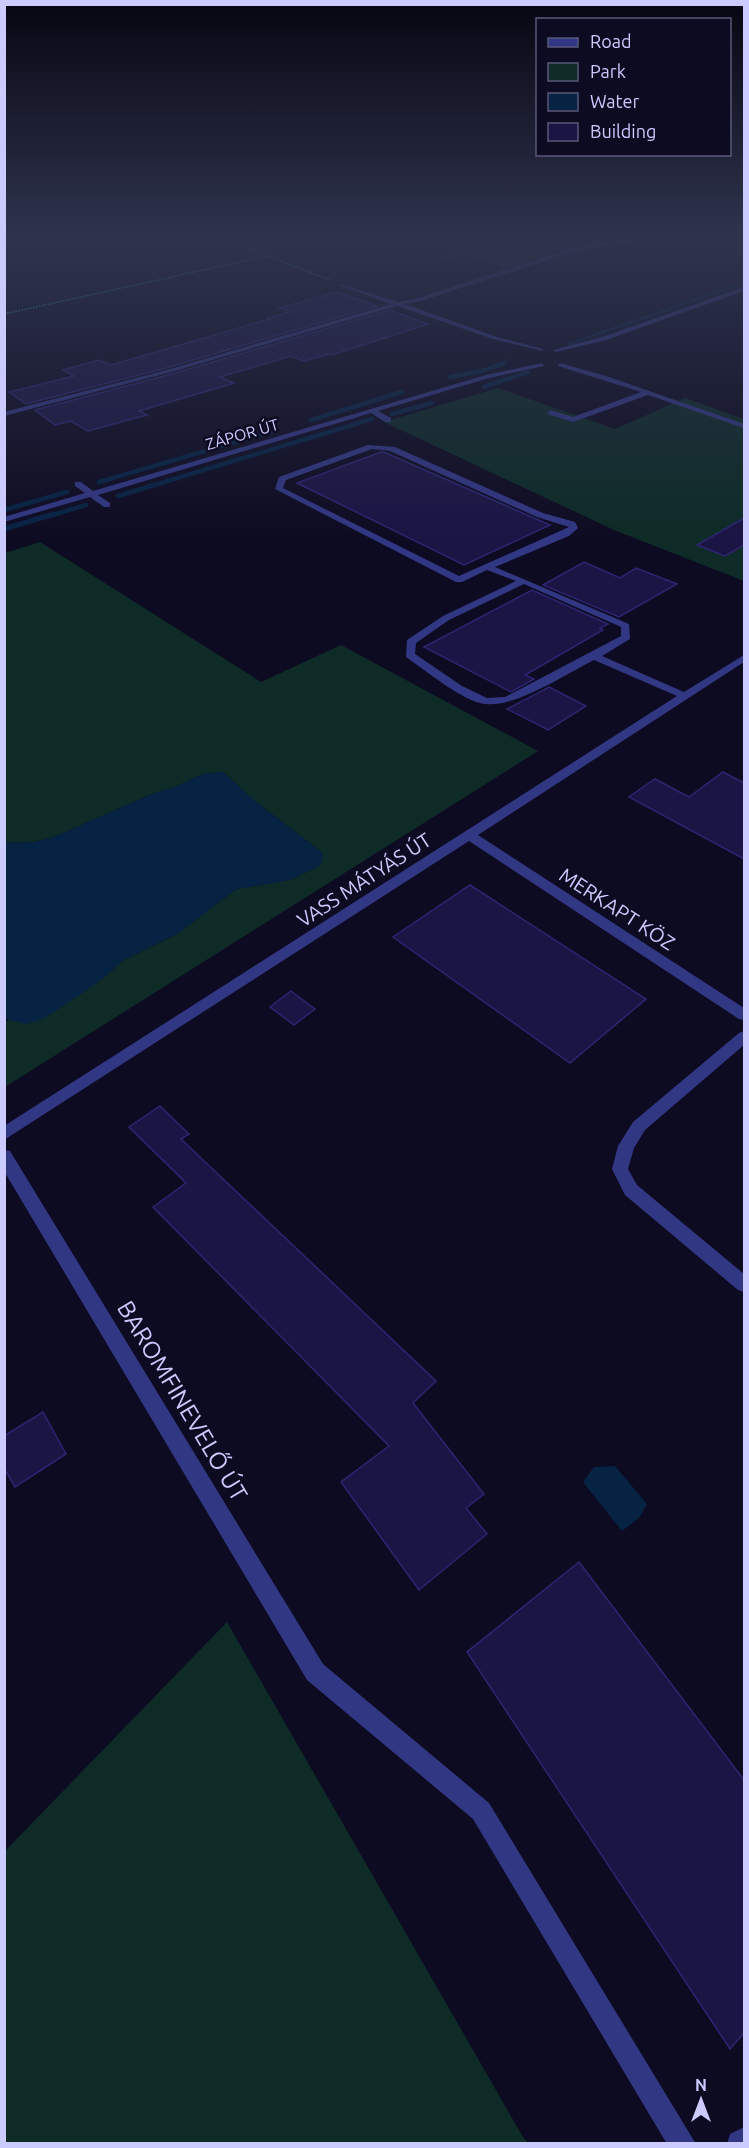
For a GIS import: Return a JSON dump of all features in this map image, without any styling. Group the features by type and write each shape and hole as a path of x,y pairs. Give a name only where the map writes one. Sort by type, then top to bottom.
{"street":[{"path":"4,414 169,371 280,338"},
{"path":"495,338 542,365 560,365 604,376 744,426"},
{"path":"496,338 541,350 556,350 604,339"},
{"path":"560,365 604,339"},
{"name":"ZÁPOR ÚT","path":"488,376 541,350"},
{"path":"556,350 604,376"},
{"name":"ZÁPOR ÚT","path":"4,520 299,429 372,411 488,376 542,365"},
{"path":"550,412 573,420 649,392"},
{"path":"372,411 388,420"},
{"path":"487,567 566,534 574,528 572,524 540,515 392,449 371,447 282,479 279,489 459,580 487,567 525,581 626,626 626,637 594,656 507,700 486,701 458,688 410,655 411,642 446,618 525,581"},
{"path":"78,484 108,505"},
{"path":"594,656 685,696"},
{"name":"VASS MÁTYÁS ÚT","path":"4,1134 744,658"},
{"name":"MERKAPT KÖZ","path":"469,835 744,1015"},
{"path":"744,1037 639,1126 626,1146 620,1169 630,1190 744,1284"},
{"name":"BAROMFINEVELŐ ÚT","path":"4,1156 315,1672 481,1811 683,2144"},
{"path":"740,2144 744,2141"}],"green space":[{"path":"498,388 615,429 685,398 744,419 744,581 614,530 384,422"},
{"path":"40,542 261,682 341,645 538,751 5,1087 5,1019 7,1021 100,981 122,961 177,934 236,889 290,880 321,865 323,853 256,802 223,772 204,774 152,794 54,837 34,842 5,843 5,553"},
{"path":"227,1622 528,2143 5,2143 5,1851"}],"water":[{"path":"223,772 256,802 323,853 321,865 290,880 236,889 177,934 122,961 100,981 45,1018 27,1024 5,1019 5,843 34,842 54,837 204,774"},
{"path":"615,1466 647,1504 639,1518 622,1531 583,1482 594,1467"}],"building":[{"path":"203,338 267,338 166,368 26,404 9,392 74,376 63,370 99,360 111,365"},
{"path":"294,338 384,338 332,355 304,361 291,356 220,377 234,383 139,411 147,415 88,431 71,421 55,425 35,410 172,374"},
{"path":"381,452 550,525 464,565 297,483"},
{"path":"744,518 744,545 725,556 697,545"},
{"path":"584,562 620,578 636,568 677,584 619,617 543,585"},
{"path":"532,590 608,624 600,628 603,630 525,675 534,679 511,692 424,647"},
{"path":"549,687 586,706 548,730 507,709"},
{"path":"723,772 744,783 744,859 629,797 655,779 689,797"},
{"path":"470,885 646,999 570,1063 393,937"},
{"path":"291,991 315,1009 294,1025 270,1007"},
{"path":"160,1106 189,1134 181,1139 436,1381 413,1403 484,1494 466,1508 487,1534 419,1590 341,1482 389,1446 153,1207 186,1183 129,1127"},
{"path":"43,1412 66,1454 15,1487 4,1468 4,1436"},
{"path":"579,1562 744,1780 744,2033 730,2049 467,1652"}],"waterway":[{"path":"569,344 586,338"},
{"path":"450,377 482,371 504,363"},
{"path":"484,387 528,372"},
{"path":"311,420 402,392"},
{"path":"392,414 432,403"},
{"path":"118,496 372,419"},
{"path":"99,482 274,431"},
{"path":"4,510 67,492"},
{"path":"49,516 86,505"},
{"path":"4,529 54,514"}]}
